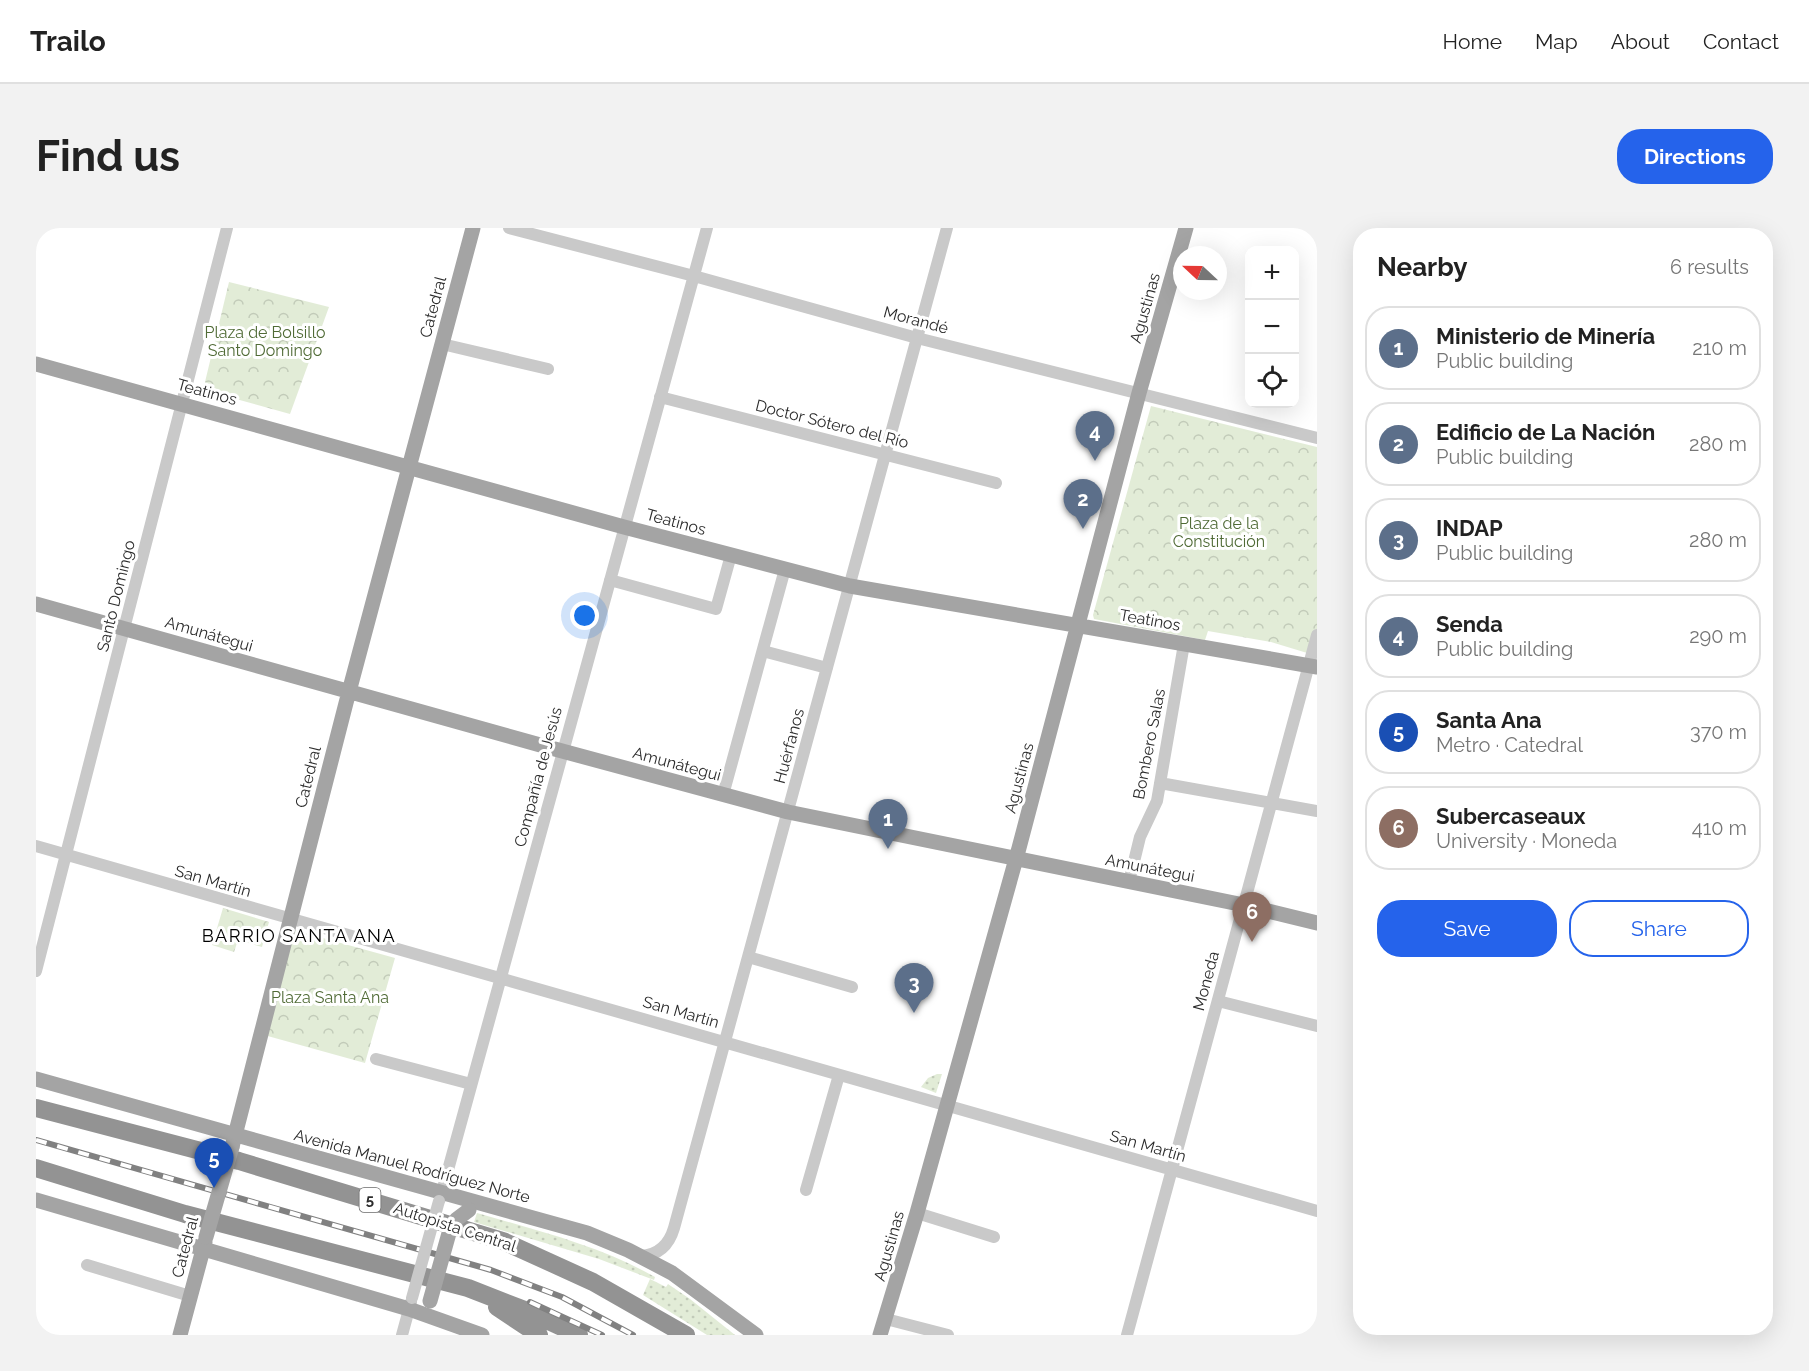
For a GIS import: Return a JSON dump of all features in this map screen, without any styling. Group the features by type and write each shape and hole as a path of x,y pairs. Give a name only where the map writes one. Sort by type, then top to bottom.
{"highway":[{"name":"Autopista Central","path":"36,1108 239,1161 503,1241 593,1282 686,1335"},
{"path":"36,1168 204,1220 468,1288 579,1335"},
{"path":"468,1288 539,1335"}],"main road":[{"name":"Catedral","path":"180,1335 473,228"},
{"name":"Agustinas","path":"880,1335 917,1213 1016,858 1139,393 1186,228"},
{"name":"Teatinos","path":"36,364 624,527 850,586 1313,666"},
{"name":"Amunátegui","path":"36,604 788,812 1244,905 1317,923"},
{"name":"Avenida Manuel Rodríguez Norte","path":"36,1079 233,1141 475,1207 578,1230 641,1256 689,1284 756,1335"},
{"path":"36,1200 205,1244 410,1304 436,1318 482,1335"},
{"path":"436,1318 430,1307 430,1301 451,1226 475,1207"}],"street":[{"name":"Santo Domingo","path":"36,971 227,228"},
{"name":"Morandé","path":"509,228 694,276 917,338 1317,438"},
{"name":"Compañía de Jesús","path":"402,1335 707,228"},
{"name":"Huérfanos","path":"641,1256 660,1251 672,1236 947,228"},
{"path":"442,344 548,369"},
{"name":"Doctor Sótero del Río","path":"660,397 996,483"},
{"path":"610,579 716,609 731,555"},
{"path":"723,795 785,569"},
{"name":"Moneda","path":"1127,1335 1272,803 1313,666 1317,635"},
{"name":"Bombero Salas","path":"1129,882 1140,837 1155,807 1185,644"},
{"path":"763,651 827,668"},
{"path":"1160,783 1317,812"},
{"name":"San Martín","path":"36,846 1317,1211"},
{"path":"748,957 852,987"},
{"path":"1218,1001 1317,1026"},
{"path":"376,1059 471,1084"},
{"path":"806,1190 839,1075"},
{"path":"917,1213 994,1237"},
{"path":"87,1265 190,1296"},
{"path":"886,1319 948,1335"}],"green space":[{"name":"Plaza de Bolsillo Santo Domingo","path":"229,282 329,307 290,414 207,391 205,382"},
{"name":"Plaza de la Constitución","path":"1151,406 1317,447 1317,656 1271,642 1208,631 1205,640 1094,619 1093,615"},
{"path":"223,908 269,922 262,947 238,940 234,952 212,945"},
{"name":"Plaza Santa Ana","path":"294,930 395,958 365,1063 264,1035"},
{"path":"942,1074 936,1093 921,1087 928,1078"},
{"path":"477,1213 613,1256 655,1277 654,1280 599,1259 474,1222"},
{"path":"650,1279 666,1287 668,1284 735,1335 707,1335 643,1295"}],"railway":[{"path":"36,1140 491,1270 562,1297 633,1335"},
{"path":"530,1302 602,1335"}],"place":[{"name":"Senda","path":"1095,461"},
{"name":"Edificio de La Nación","path":"1083,529"},
{"name":"Ministerio de Minería","path":"888,849"},
{"name":"Subercaseaux","path":"1252,942"},
{"name":"INDAP","path":"914,1013"},
{"name":"Santa Ana","path":"214,1188"}],"district":[{"name":"BARRIO SANTA ANA","path":"299,935"}]}
